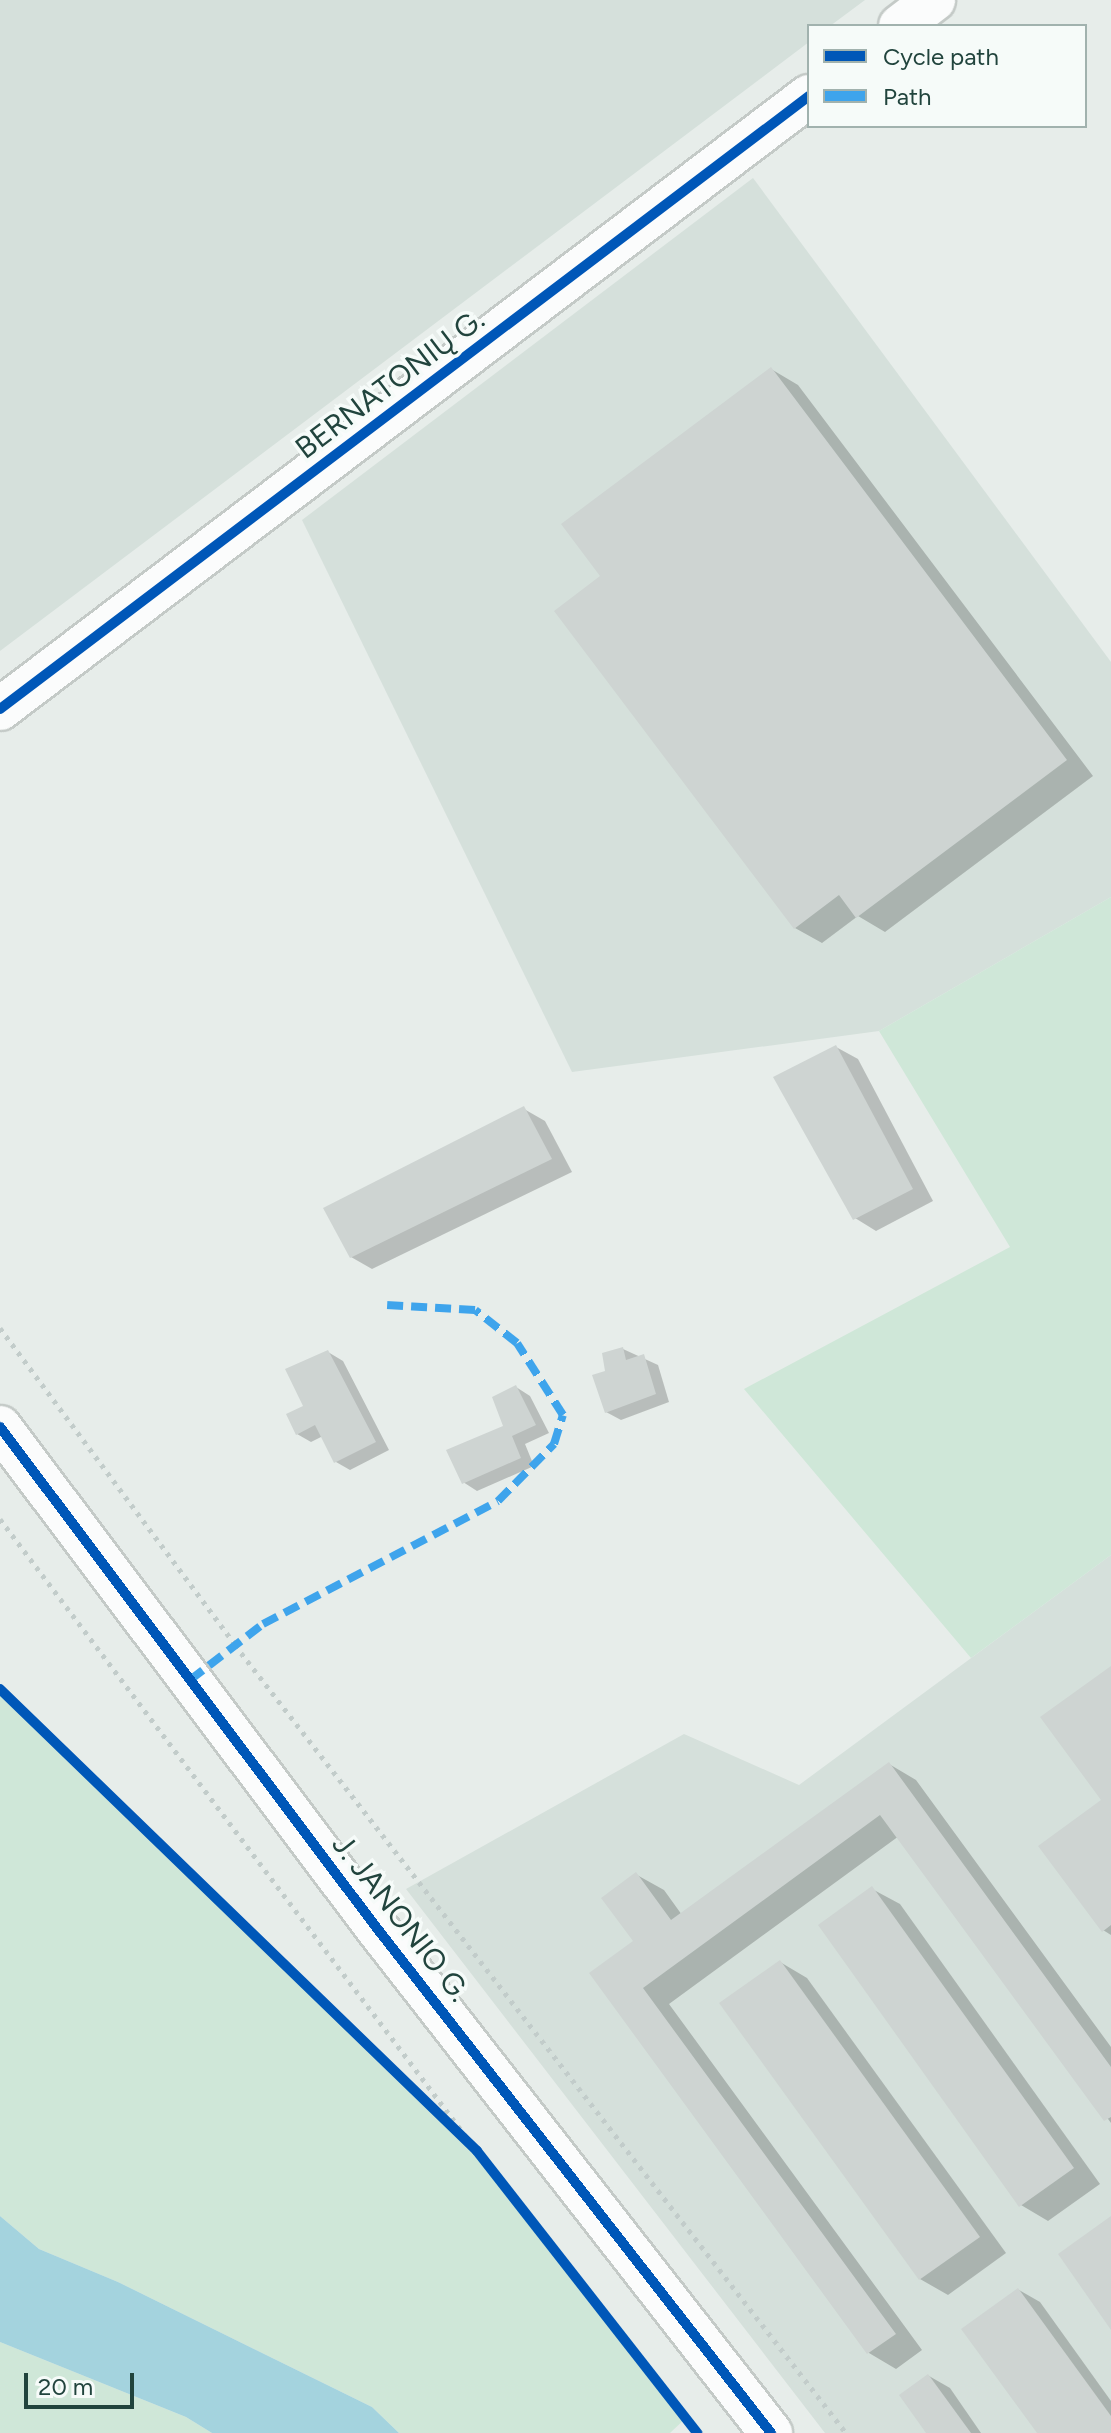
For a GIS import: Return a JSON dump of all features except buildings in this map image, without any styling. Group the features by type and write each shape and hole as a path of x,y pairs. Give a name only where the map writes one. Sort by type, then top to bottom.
{"street":[{"path":"903,24 934,0"},
{"name":"BERNATONIŲ G.","path":"0,709 807,98"},
{"name":"J. JANONIO G.","path":"0,1427 376,1927 771,2433"}],"path":[{"path":"0,1328 264,1683 846,2433"},
{"path":"0,1519 477,2151"}],"shaded area":[{"path":"0,0 865,0 833,24 807,24 807,44 0,651"},
{"path":"753,178 1111,662 1111,897 879,1031 572,1072 302,520"},
{"path":"1111,1555 1111,2433 825,2433 406,1889 684,1734 799,1785"}],"green space":[{"path":"1111,897 1111,1555 971,1658 744,1389 1010,1247 879,1031"},
{"path":"0,1689 477,2151 687,2417 670,2433 399,2433 372,2407 118,2282 39,2249 0,2216"},
{"path":"0,2342 186,2417 212,2433 0,2433"}],"water":[{"path":"0,2216 39,2249 118,2282 372,2407 399,2433 212,2433 186,2417 0,2342"}],"marked path":[{"path":"190,1680 263,1624 498,1501 554,1444 563,1415 517,1343 475,1310 386,1305"}],"cycle path":[{"path":"0,709 807,98"},
{"path":"0,1427 376,1927 771,2433"},
{"path":"0,1689 477,2151 697,2433"}]}
